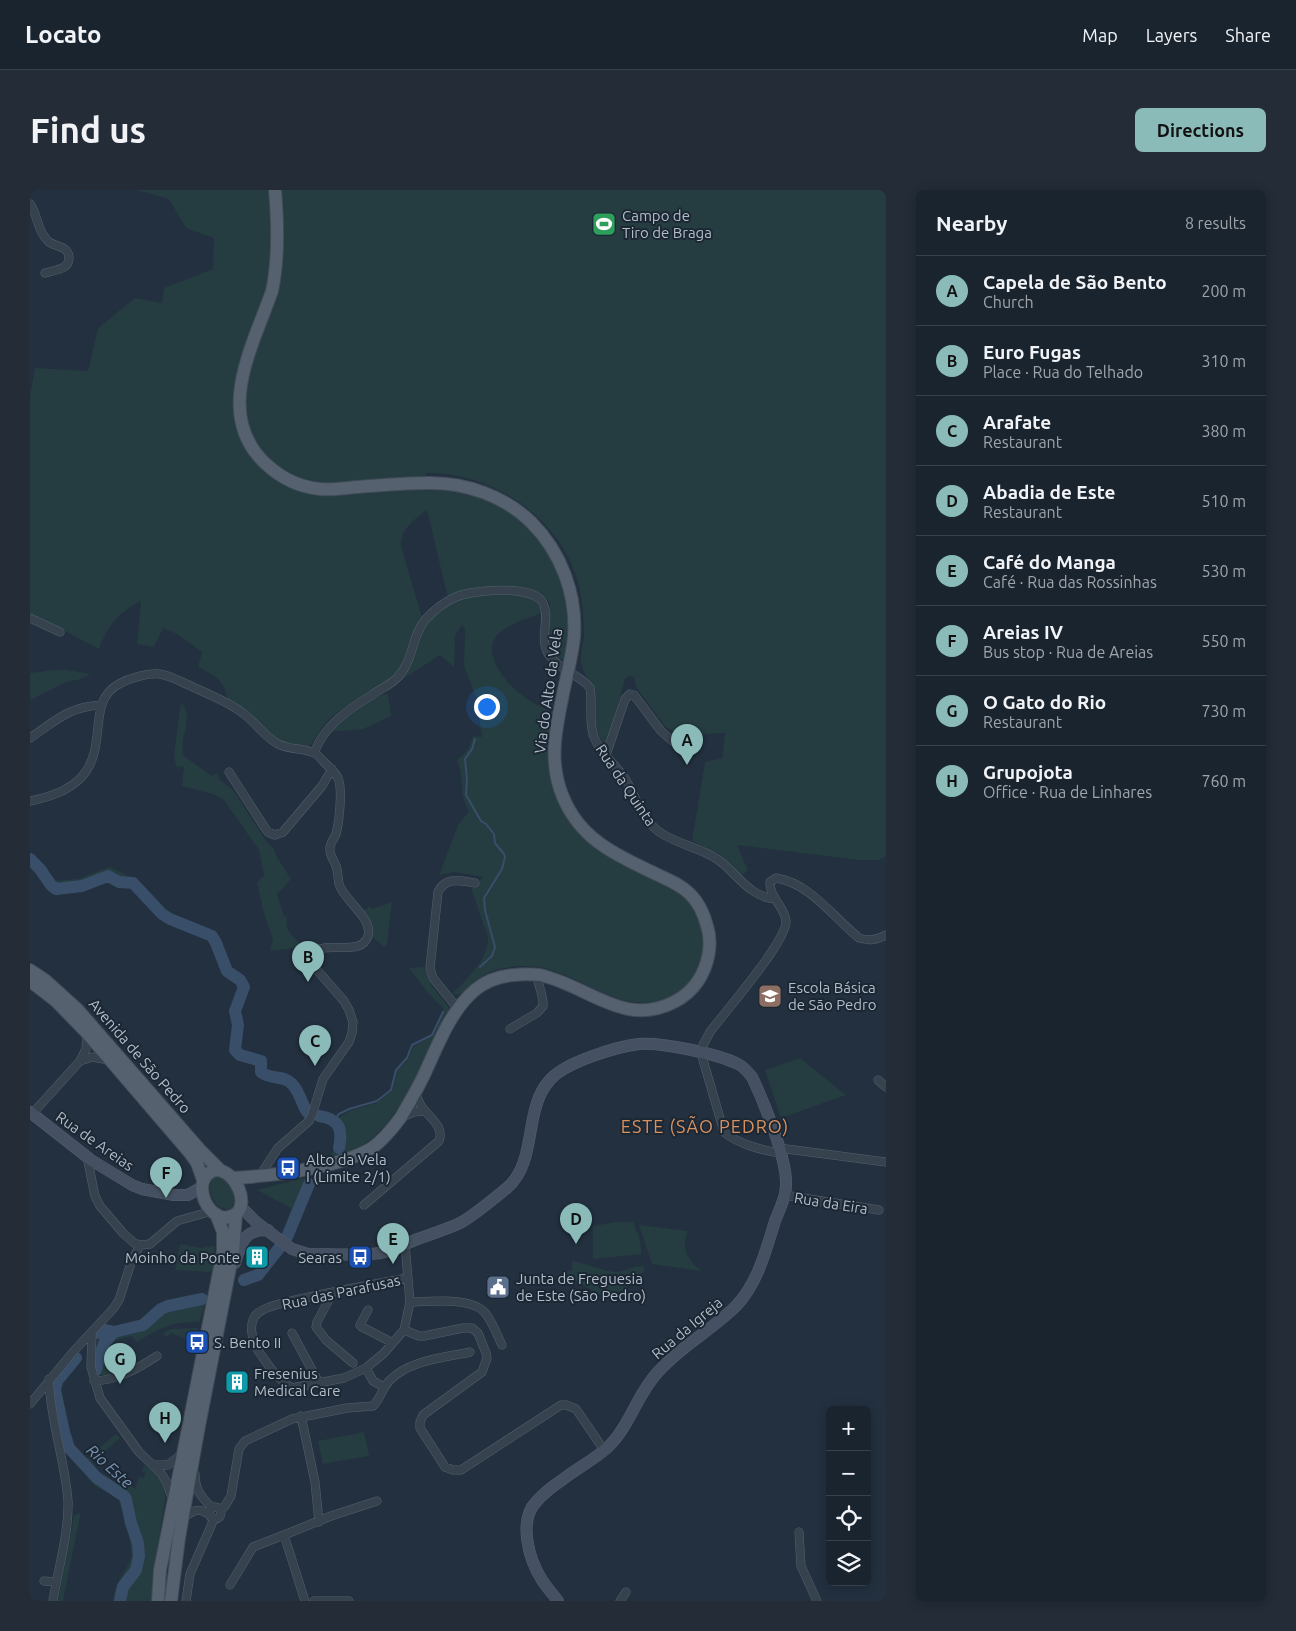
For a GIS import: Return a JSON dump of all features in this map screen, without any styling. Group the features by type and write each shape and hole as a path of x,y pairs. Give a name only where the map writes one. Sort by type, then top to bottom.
{"main road":[{"name":"Via do Alto da Vela","path":"233,1178 256,1181 278,1174 334,1163 374,1146 393,1128 413,1102 458,1009 474,990 487,982 506,976 536,975 558,982 611,1005 630,1010 648,1010 666,1007 685,996 697,982 702,972 709,947 709,932 704,915 689,893 670,880 630,861 598,842 579,824 563,797 555,773 553,755 558,716 574,635 572,602 569,585 558,558 546,539 526,518 513,508 485,493 466,487 443,483 330,489 312,488 290,482 264,462 255,452 246,436 240,417 239,390 244,368 272,291 278,246 275,190"},
{"name":"Avenida de São Pedro","path":"30,970 45,980 78,1010 193,1142 220,1170 233,1178"},
{"name":"Avenida de São Pedro","path":"30,981 56,1001 87,1033 190,1153 199,1167 212,1210 223,1232 223,1252 160,1570 158,1601"},
{"path":"203,1183 211,1171 220,1170"},
{"path":"171,1601 199,1426 233,1252 239,1205 233,1178"},
{"path":"212,1210 226,1217 239,1205 256,1181"}],"street":[{"path":"30,204 35,212 42,233 49,242 60,246 69,254 69,262 65,267 45,273"},
{"name":"Rua da Quinta","path":"314,753 322,736 337,719 396,679 410,658 418,632 424,621 439,608 456,597 474,592 529,593 536,596 543,603 545,648 554,661 568,673 582,680 590,688 591,728 600,749 624,777 644,815 656,830 715,857 744,885 768,898 775,899"},
{"path":"30,620 60,632"},
{"path":"30,801 42,799 64,790 85,775 96,751 102,705 108,694 119,684 150,674 164,675 225,701 245,714 277,744 314,753 332,769 338,779 340,794 337,828 330,846 331,854 337,868 342,891 345,897 358,910 366,925 368,934 365,941 358,946 318,950 312,954 310,960 344,1001 352,1017 354,1028 349,1042 323,1078 311,1118 278,1148 256,1181"},
{"path":"606,755 625,700 630,694 637,699 661,731 688,755"},
{"path":"30,738 69,712 83,707 102,705"},
{"path":"229,772 265,828 275,836 280,834 289,825 322,786 332,769"},
{"path":"886,935 876,940 859,938 817,900 793,882 773,879 770,886 785,917 783,934 771,953 710,1032 701,1053 718,1119 724,1132 732,1139 767,1151 780,1150 886,1162"},
{"path":"458,1009 433,978 430,968 438,892 443,885 451,880 475,882"},
{"path":"510,1029 537,1013 543,1006 544,1000 536,975"},
{"path":"31,1113 80,1061 86,1049 87,1033"},
{"name":"Rua da Igreja","path":"239,1205 256,1222 292,1249 308,1254 379,1253 460,1223 512,1183 522,1167 543,1090 554,1075 571,1064 638,1044 659,1045 701,1053 740,1065 752,1077 780,1150 786,1182 784,1195 759,1268 745,1296 729,1313 688,1344 658,1371 646,1386 620,1433 604,1450 562,1480 535,1503 528,1517 526,1535 531,1556 553,1599"},
{"path":"80,1061 92,1057 110,1060"},
{"path":"878,1080 886,1087"},
{"path":"364,1205 439,1141 441,1133 437,1124 413,1102"},
{"name":"Rua de Areias","path":"31,1113 87,1157 132,1185 142,1189 174,1195 188,1195 203,1183"},
{"path":"87,1157 95,1196 100,1206 134,1243 140,1245 154,1242 177,1221 212,1210"},
{"name":"Rua de Areias","path":"174,1195 212,1210"},
{"name":"Rua da Eira","path":"784,1195 878,1210"},
{"path":"225,1293 244,1240 254,1231 268,1230"},
{"path":"405,1244 410,1302 404,1330 424,1336 472,1328 478,1333 486,1353 486,1364 482,1372 423,1414 420,1428 445,1467 461,1470 561,1405 576,1409 604,1450"},
{"path":"30,1404 49,1379 107,1317 119,1300 131,1262 140,1245"},
{"name":"Rua das Parafusas","path":"404,1330 384,1353 366,1368 344,1378 292,1388 282,1382 273,1372 255,1346 251,1332 253,1321 257,1314 271,1306 408,1278"},
{"path":"333,1292 316,1327 326,1340 352,1362"},
{"path":"410,1302 460,1302 474,1305 486,1314 502,1345"},
{"path":"368,1310 360,1325 393,1343"},
{"path":"92,1332 91,1367 100,1398 116,1423 143,1458 154,1465 167,1483 173,1503"},
{"path":"292,1332 319,1383"},
{"path":"186,1601 190,1574 214,1513 225,1506 231,1496 239,1449 245,1441 301,1416 347,1408 373,1406 380,1399 384,1387 393,1377 406,1368 470,1352"},
{"path":"94,1381 112,1379 129,1373 157,1356"},
{"path":"366,1368 373,1380 384,1387"},
{"path":"49,1379 50,1400 65,1478 68,1510 53,1601"},
{"path":"38,1394 44,1395 50,1400"},
{"path":"301,1416 315,1482 319,1522"},
{"path":"154,1465 168,1465 183,1453"},
{"path":"194,1461 197,1491 214,1513"},
{"path":"230,1585 253,1547 378,1501"},
{"path":"183,1518 191,1511 197,1509 214,1513"},
{"path":"799,1532 801,1566 817,1601"},
{"path":"284,1535 305,1601"},
{"path":"44,1581 56,1582"},
{"path":"620,1601 626,1592"},
{"path":"314,1601 350,1601"}],"green space":[{"path":"137,190 886,190 886,856 879,860 859,860 737,845 748,870 741,876 719,854 692,841 705,762 722,758 725,733 687,735 673,731 665,726 636,687 634,677 630,676 625,679 607,746 604,745 595,723 594,690 581,663 584,636 583,613 580,591 572,566 560,543 524,505 501,491 477,481 452,475 426,473 426,488 475,495 511,514 527,527 539,541 550,557 564,594 569,638 568,649 564,659 558,659 551,646 549,639 550,604 543,596 532,591 503,589 448,598 427,510 409,525 401,540 401,546 422,617 404,664 391,678 329,719 308,747 300,748 282,742 268,732 242,707 228,699 221,682 198,667 202,652 177,634 163,628 154,647 137,644 141,601 126,610 115,620 99,649 30,614 30,396 35,368 88,371 98,328 135,298 162,303 164,288 213,269 214,238 186,228 169,199"},
{"path":"490,593 513,594 528,598 539,606 542,613 517,622 503,630 495,637 492,646 496,665 508,683 530,701 553,713 548,745 548,761 551,777 563,809 685,898 696,914 703,941 701,960 690,982 684,989 672,997 645,1003 627,1001 611,996 561,973 544,968 526,966 516,966 491,972 465,991 456,995 452,994 476,969 485,953 488,937 471,888 475,888 483,877 455,872 439,875 458,825 469,811 462,792 461,773 457,760 467,750 473,736 482,737 476,697 464,666 465,630 462,625 455,636 454,667 440,655 387,689 400,678 420,633 433,617 458,599"},
{"path":"53,670 91,674 81,679 66,682 30,700 30,673"},
{"path":"388,694 391,716 363,729 328,732 364,703"},
{"path":"181,702 187,716 182,749 184,756 212,776 217,773 220,780 233,790 266,841 274,849 291,879 277,894 284,916 287,917 287,928 308,951 293,948 270,951 273,939 264,914 257,883 264,875 259,850 223,799 210,793 182,786 184,767 176,766 174,754"},
{"path":"109,867 125,874 126,880 119,880 110,873 71,886 56,886 51,881 78,879"},
{"path":"392,902 387,944 385,947 371,936 363,912 370,906 372,909"},
{"path":"424,967 431,985 449,1008 448,1014 424,1063 395,1112 372,1138 359,1147 334,1157 334,1155 329,1156 336,1148 341,1149 342,1145 342,1134 336,1120 349,1111 377,1103 392,1091 397,1071 408,1060 413,1047 432,1036 444,1012 443,1008 429,994 409,968"},
{"path":"800,1058 846,1095 781,1118 765,1070"},
{"path":"218,1176 229,1184 233,1191 234,1204 229,1210 219,1207 210,1193 210,1185 214,1177"},
{"path":"309,1177 285,1236 283,1235 291,1208 257,1190"},
{"path":"616,1222 633,1222 639,1237 642,1254 593,1259 593,1226"},
{"path":"639,1225 688,1231 685,1243 687,1254 702,1271 652,1264"},
{"path":"180,1244 201,1248 215,1246 213,1271 175,1270"},
{"path":"572,1261 611,1272 643,1266 645,1270 636,1278 626,1283 627,1289 602,1296 564,1274 564,1272 572,1270"},
{"path":"208,1295 199,1322 166,1326 137,1342 131,1336 109,1342 103,1354 113,1369 109,1378 96,1372 95,1353 97,1340 106,1325 131,1324 150,1317 161,1304"},
{"path":"198,1328 197,1344 171,1333 166,1337 163,1333 171,1329"},
{"path":"80,1357 80,1360 69,1372 60,1391 73,1443 81,1455 87,1458 116,1434 120,1438 92,1462 99,1471 126,1489 129,1484 135,1489 139,1477 143,1478 146,1472 142,1471 144,1465 157,1475 164,1488 165,1499 153,1577 152,1601 121,1601 126,1584 141,1566 142,1558 141,1549 132,1523 129,1502 123,1493 96,1477 71,1448 58,1398 58,1385"},
{"path":"364,1432 369,1456 323,1464 318,1441"},
{"path":"89,1473 99,1483 123,1497 126,1504 137,1556 134,1568 121,1587 118,1601 113,1601 116,1588 131,1556 128,1531 118,1499 94,1485 86,1476"},
{"path":"81,1511 63,1601 58,1601 74,1515 79,1514"}],"waterway":[{"path":"475,739 472,749 465,759 466,795 481,821 494,834 495,843 505,857 502,869 484,898 485,910 495,947 492,956 480,967"},
{"name":"Rio Este","path":"30,859 56,889 82,886 108,876 119,882 133,883 162,914 212,936 227,971 240,980 244,987 235,1011 238,1025 235,1050 240,1055 261,1061 261,1072 291,1083 309,1114"},
{"path":"334,1120 339,1114 349,1109 377,1101 391,1090 396,1070 407,1058 412,1045 432,1035 443,1012"},
{"name":"Rio Este","path":"319,1116 331,1119 338,1126 340,1130 339,1148"},
{"name":"Rio Este","path":"287,1237 309,1184"},
{"name":"Rio Este","path":"244,1280 258,1275 280,1247"},
{"name":"Rio Este","path":"96,1370 105,1342 114,1332 143,1325 161,1309 168,1306 202,1299"},
{"path":"99,1333 104,1330 114,1332"},
{"name":"Rio Este","path":"76,1358 57,1381 55,1390 69,1448 97,1478 124,1496 138,1543 139,1556 136,1570 123,1587 120,1601"}],"place":[{"name":"Campo de Tiro de Braga","path":"604,224"},
{"name":"Capela de São Bento","path":"687,765"},
{"name":"Euro Fugas","path":"308,982"},
{"name":"Escola Básica de São Pedro","path":"770,996"},
{"name":"Arafate","path":"315,1066"},
{"name":"Alto da Vela I (Limite 2/1)","path":"288,1168"},
{"name":"Areias IV","path":"166,1198"},
{"name":"Abadia de Este","path":"576,1244"},
{"name":"Moinho da Ponte","path":"257,1257"},
{"name":"Searas","path":"360,1257"},
{"name":"Café do Manga","path":"393,1264"},
{"name":"Junta de Freguesia de Este (São Pedro)","path":"498,1287"},
{"name":"S. Bento II","path":"197,1342"},
{"name":"Fresenius Medical Care","path":"237,1382"},
{"name":"O Gato do Rio","path":"120,1384"},
{"name":"Grupojota","path":"165,1443"}],"district":[{"name":"ESTE (SÃO PEDRO)","path":"705,1126"}]}
